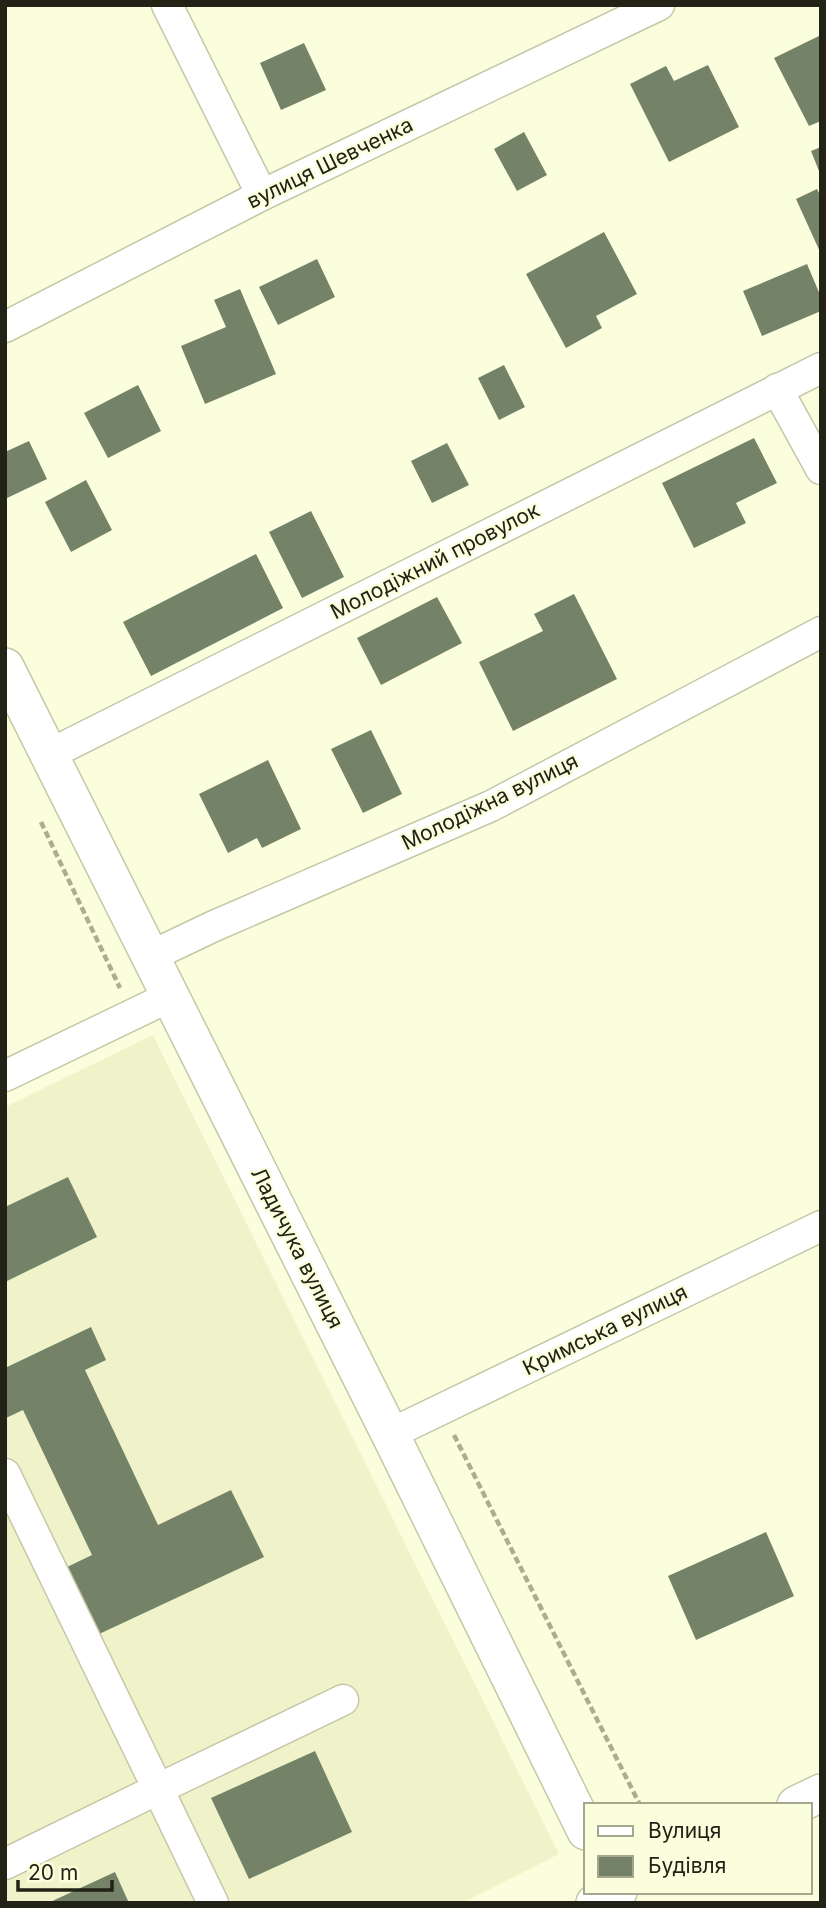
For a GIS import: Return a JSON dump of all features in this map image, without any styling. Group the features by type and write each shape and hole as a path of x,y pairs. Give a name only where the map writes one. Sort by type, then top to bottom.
{"street":[{"path":"167,5 262,195"},
{"name":"вулиця Шевченка","path":"5,327 262,195 644,9"},
{"name":"Молодіжний провулок","path":"50,754 821,368"},
{"path":"777,389 821,469"},
{"name":"Молодіжна вулиця","path":"151,956 491,806 821,632"},
{"name":"Ладичука вулиця","path":"6,670 584,1827"},
{"path":"5,1076 171,996"},
{"name":"Кримська вулиця","path":"390,1434 821,1226"},
{"path":"5,1474 213,1903"},
{"path":"5,1864 343,1700"},
{"path":"800,1803 821,1793"},
{"path":"595,1903 615,1894"}],"path":[{"path":"40,819 132,1015"},
{"path":"441,1409 639,1803"}],"shaded area":[{"path":"153,1035 559,1854 462,1903 5,1903 5,1107"}],"building":[{"path":"821,35 821,121 809,126 774,58"},
{"path":"304,43 326,90 281,110 260,63"},
{"path":"708,65 739,127 669,162 630,84 666,66 674,81"},
{"path":"524,132 547,175 517,191 494,149"},
{"path":"821,147 821,176 811,151"},
{"path":"817,189 821,197 821,254 796,199"},
{"path":"604,232 637,294 596,316 602,328 566,348 526,274"},
{"path":"317,259 335,297 278,325 259,287"},
{"path":"807,264 821,297 821,311 762,336 743,291"},
{"path":"240,289 276,374 205,404 181,346 226,327 214,300"},
{"path":"504,365 525,407 499,420 478,378"},
{"path":"138,385 161,431 108,458 84,413"},
{"path":"754,438 777,483 736,503 746,523 694,548 662,483"},
{"path":"29,441 47,479 5,499 5,452"},
{"path":"447,443 469,485 432,503 411,461"},
{"path":"86,480 112,530 71,552 45,502"},
{"path":"311,511 344,577 302,598 269,532"},
{"path":"256,554 283,608 151,676 123,622"},
{"path":"574,594 617,679 513,731 479,662 543,631 534,614"},
{"path":"437,597 462,643 381,685 357,638"},
{"path":"371,730 402,794 363,813 331,749"},
{"path":"268,760 301,829 262,848 257,838 228,853 199,794"},
{"path":"68,1177 97,1237 5,1282 5,1207"},
{"path":"91,1327 106,1360 85,1370 158,1525 231,1490 264,1557 97,1635 65,1568 92,1555 23,1410 6,1418 5,1416 5,1368"},
{"path":"766,1532 794,1596 696,1640 668,1576"},
{"path":"315,1751 352,1832 249,1879 211,1798"},
{"path":"115,1872 129,1903 48,1903"}]}
